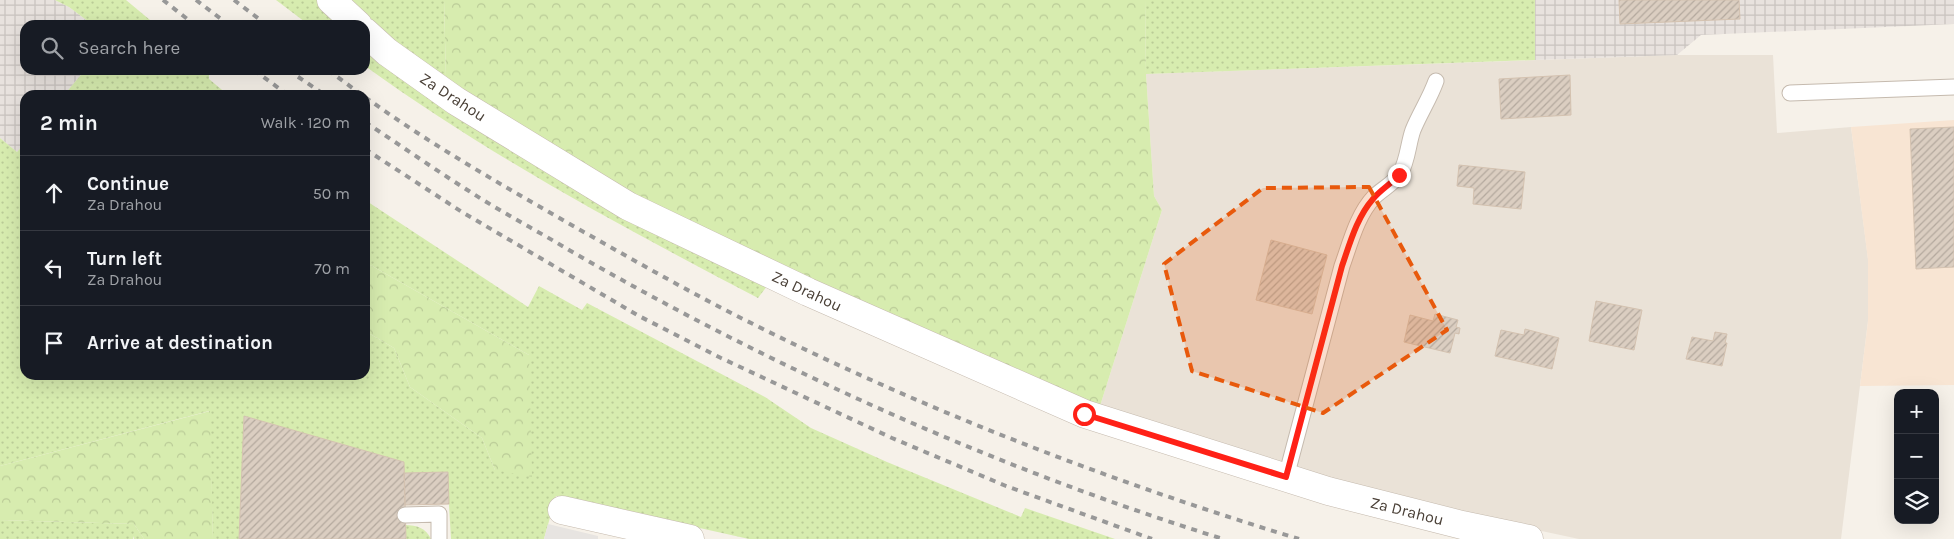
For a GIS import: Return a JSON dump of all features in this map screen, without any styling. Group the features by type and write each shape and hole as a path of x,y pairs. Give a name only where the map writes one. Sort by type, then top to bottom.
{"street":[{"path":"331,0 353,20"},
{"name":"Za Drahou","path":"370,37 387,52 456,101 534,150 636,210 808,292 1084,414 1381,506 1529,539"},
{"path":"562,510 690,539"}],"lane":[{"path":"1286,477 1340,276 1353,236 1365,209 1374,197 1399,175 1404,164 1413,130 1436,82"},
{"path":"1790,93 1954,87"},
{"path":"405,515 439,514 439,539"}],"highlighted area":[{"path":"1369,187 1447,330 1323,413 1192,371 1164,264 1263,188"}],"shaded area":[{"path":"0,0 55,0 69,7 86,20 20,20 20,75 81,75 68,90 20,90 20,149 17,152 0,138"},
{"path":"1535,0 1954,0 1954,24 1701,35 1677,55 1535,60"},
{"path":"1677,55 1773,55 1777,133 1851,127 1868,259 1868,321 1841,539 1579,539 1442,510 1319,479 1100,406 1162,210 1154,196 1146,74"},
{"path":"1954,120 1954,385 1860,386 1868,321 1868,260 1851,127"},
{"path":"548,524 598,536 598,539 544,539"}],"green space":[{"path":"55,0 126,0 150,20 86,20 69,7"},
{"path":"276,0 320,0 340,20 302,20"},
{"path":"346,0 444,0 446,78 393,45 370,23 370,20 367,20"},
{"path":"444,0 1145,0 1146,74 1154,196 1162,210 1100,406 825,286 650,203 547,147 446,78"},
{"path":"1145,0 1535,0 1535,60 1146,74"},
{"path":"370,46 770,282 758,298 657,245 557,189 459,130 370,70"},
{"path":"81,75 209,75 209,79 222,90 68,90"},
{"path":"0,138 17,152 20,149 20,380 370,380 370,334 394,348 410,387 482,438 495,470 529,355 370,265 370,203 528,307 539,286 582,310 587,303 765,397 811,428 887,462 1021,517 1025,508 1115,539 749,539 556,496 544,539 451,539 447,472 404,473 404,462 244,416 239,539 213,539 209,411 0,466"},
{"path":"370,265 529,355 532,477 495,470 482,438 410,387 394,348 370,334"},
{"path":"210,411 213,539 144,539 134,524 0,520 0,466"},
{"path":"0,520 134,524 144,539 134,539 134,536 133,539 0,539"},
{"path":"405,525 421,528 427,532 431,539 406,539"}],"building":[{"path":"1619,0 1739,0 1740,19 1620,24"},
{"path":"1570,75 1571,115 1501,119 1499,79"},
{"path":"1954,127 1954,267 1916,269 1910,129"},
{"path":"1459,165 1525,172 1521,209 1473,204 1474,188 1457,186"},
{"path":"1271,240 1327,255 1312,314 1256,300"},
{"path":"1596,301 1642,310 1634,350 1589,341"},
{"path":"1435,314 1458,320 1456,327 1460,328 1459,334 1455,333 1450,353 1404,342 1410,315 1433,321"},
{"path":"1525,329 1559,338 1552,369 1495,356 1501,330 1524,335"},
{"path":"1715,332 1727,334 1722,366 1686,359 1692,337 1713,341"},
{"path":"244,416 404,462 406,539 239,539"},
{"path":"448,472 449,504 405,505 404,473"}],"railway":[{"path":"163,0 189,20"},
{"path":"196,0 222,20"},
{"path":"234,0 260,20"},
{"path":"261,75 281,90"},
{"path":"295,75 318,90"},
{"path":"335,75 355,90"},
{"path":"370,100 445,150 582,231 705,299 814,354 949,414 1018,442 1157,493 1299,539"},
{"path":"370,125 481,199 569,250 647,294 807,375 971,448 1054,481 1223,539"},
{"path":"370,152 462,212 639,316 721,358 892,438 1006,486 1152,539"}],"route":[{"path":"1084,414 1286,477 1342,266 1353,236 1365,209 1374,197 1399,175"}]}
